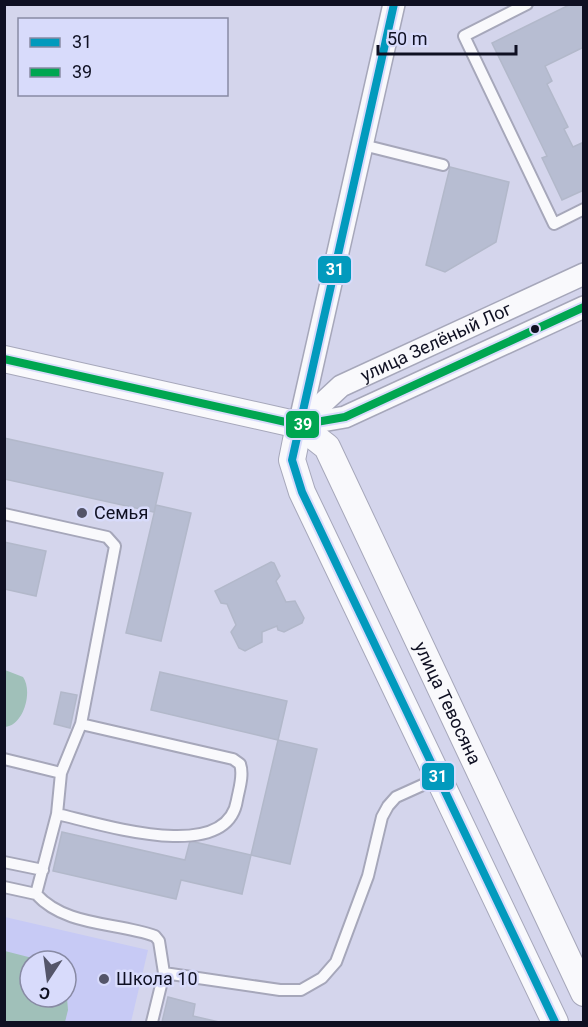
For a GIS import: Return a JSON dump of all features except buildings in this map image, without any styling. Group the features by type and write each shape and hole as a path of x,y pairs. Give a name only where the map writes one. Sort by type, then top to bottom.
{"street":[{"path":"394,4 292,460 302,492 555,1023"},
{"name":"улица Зелёный Лог","path":"299,425 341,386 584,274"},
{"name":"улица Зелёный Лог","path":"4,359 299,425 345,417 584,307"},
{"name":"улица Тевосяна","path":"299,425 327,447 584,993"}],"lane":[{"path":"527,4 464,36 554,224 584,209"},
{"path":"363,145 443,165"},
{"path":"4,514 106,537 115,546 81,724 61,773 57,814 36,894"},
{"path":"57,814 176,838 197,836 222,824 232,816 236,805 242,771 237,761 81,724"},
{"path":"4,759 61,773"},
{"path":"164,974 280,990 301,990 322,978 336,962 368,876 382,817 388,806 396,797 439,778"},
{"path":"4,862 43,870"},
{"path":"4,887 36,894 48,907 64,914 155,936 159,941 164,974 152,1023"}],"shaded area":[{"name":"Школа 10","path":"5,917 148,950 131,1022 5,1022"}],"green space":[{"path":"5,670 23,677 26,683 27,698 22,714 12,725 5,727"},
{"path":"5,951 18,954 18,1009 68,1010 65,1022 5,1022"}],"transit line":[{"name":"31","path":"394,4 292,460 302,492 555,1022"},
{"name":"39","path":"4,359 299,425 345,417 584,307"}],"place":[{"name":"Семья","path":"82,513"},
{"name":"Школа 10","path":"104,979"}]}
